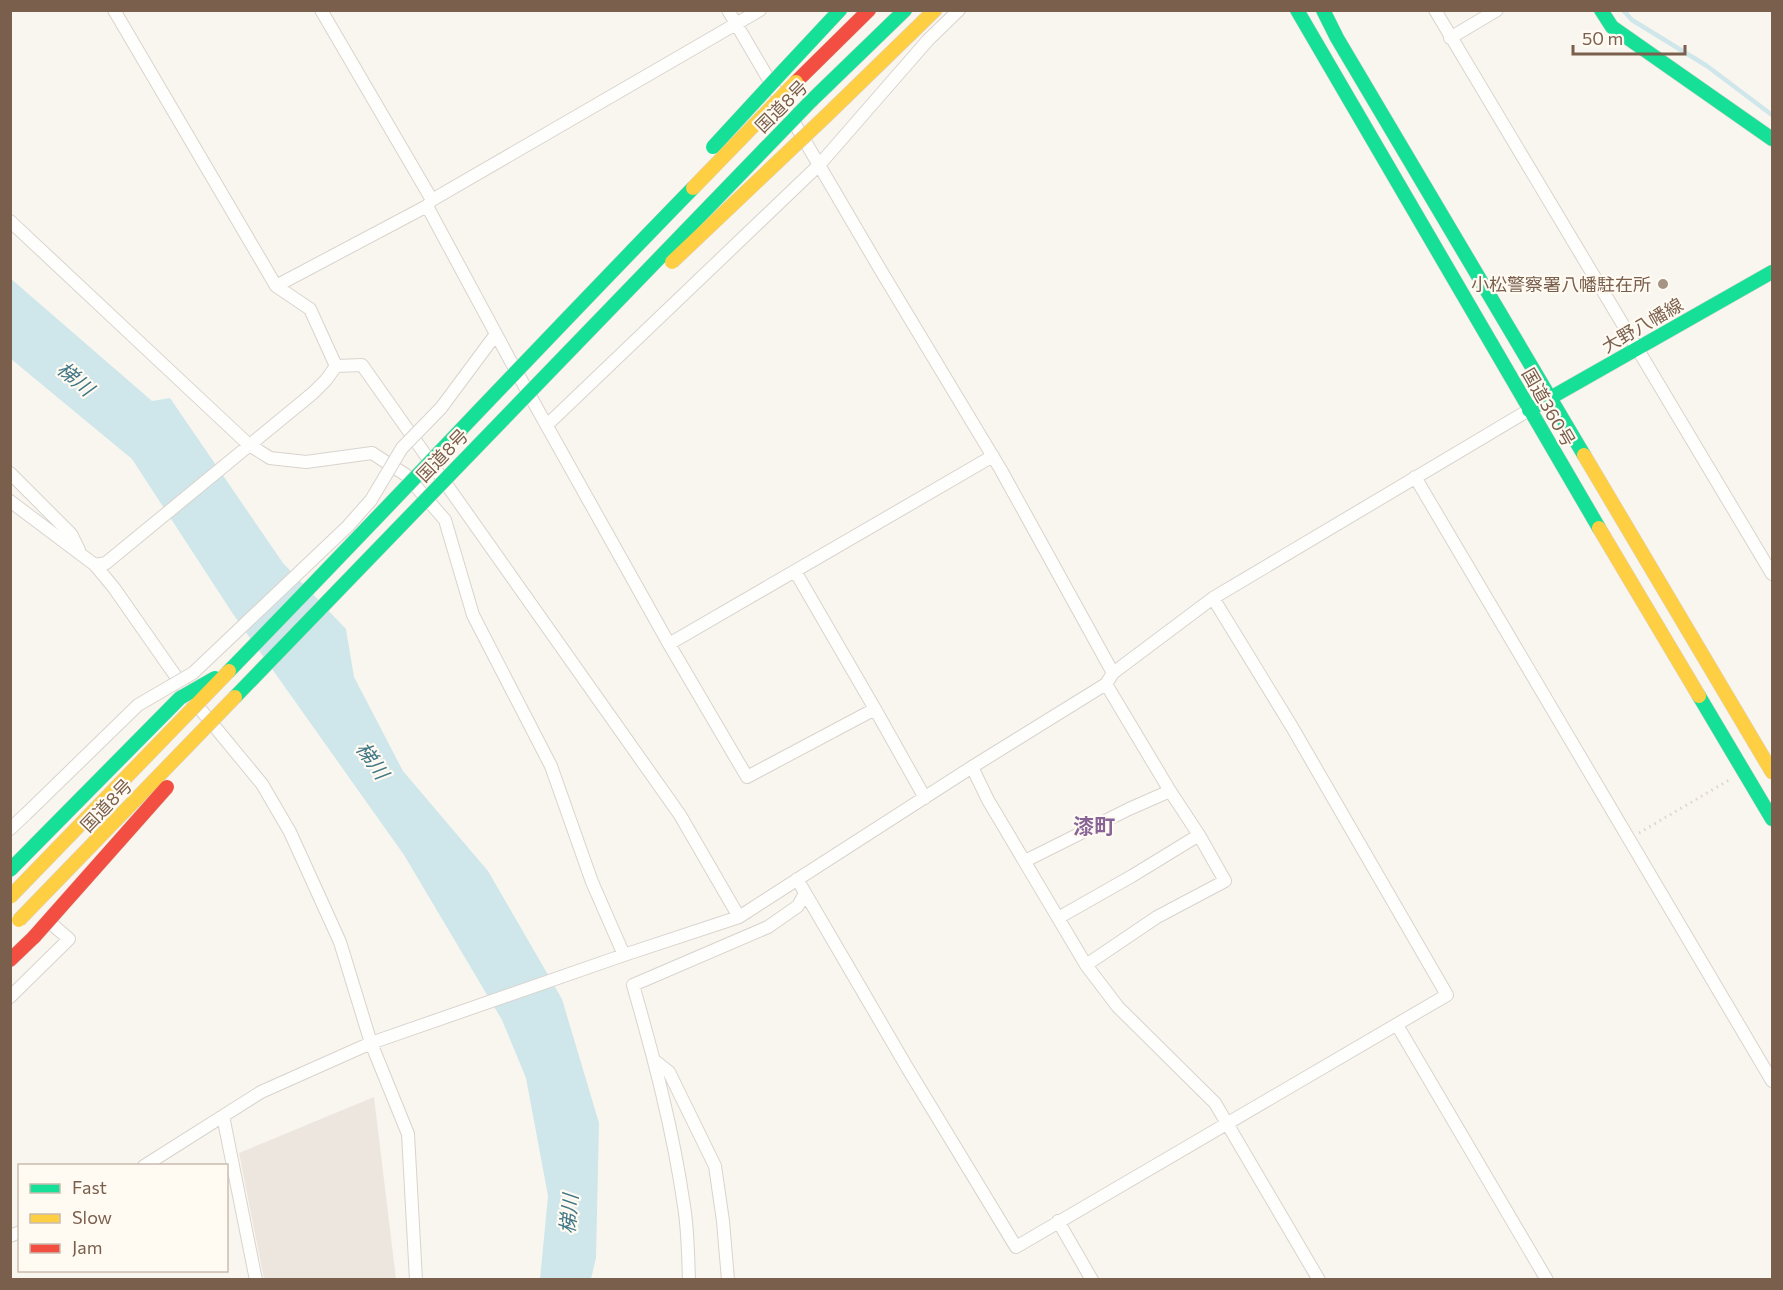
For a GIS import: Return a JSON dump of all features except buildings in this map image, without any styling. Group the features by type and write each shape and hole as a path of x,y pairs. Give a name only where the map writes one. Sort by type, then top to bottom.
{"main road":[{"path":"606,277 695,167 840,10"},
{"name":"国道8号","path":"10,897 379,518 606,277 869,10"},
{"name":"国道8号","path":"15,925 626,290 811,101 905,10"},
{"path":"626,290 669,265 935,10"},
{"name":"国道360号","path":"1297,10 1529,410 1773,819"},
{"name":"国道360号","path":"1323,10 1337,38 1773,772"},
{"path":"1601,10 1612,27 1773,139"},
{"name":"大野八幡線","path":"1529,410 1773,272"},
{"path":"10,870 180,698 234,668"},
{"path":"10,960 163,792 256,676"}],"street":[{"path":"114,10 276,286 310,309 336,366"},
{"path":"321,10 429,203 496,334 669,644 747,777 875,709"},
{"path":"729,10 886,279 993,456 1113,673"},
{"path":"276,286 429,203 760,10"},
{"path":"547,425 820,164 928,40 959,10"},
{"path":"1435,10 1450,39 1773,574"},
{"path":"1450,39 1497,10"},
{"path":"10,221 246,447 270,458 306,462 372,453 406,475 445,520 473,615 551,766 592,882 624,955"},
{"path":"10,829 138,705 193,673 348,526 371,500 402,448 441,408 496,334"},
{"path":"100,564 313,393 336,366"},
{"path":"336,366 362,366 680,814 739,917"},
{"path":"147,1164 261,1092 376,1042 739,917 1106,684 1113,673 1213,598 1529,410"},
{"path":"669,644 993,456"},
{"path":"10,473 71,534 81,554"},
{"path":"1415,477 1773,1082"},
{"path":"10,501 81,554 100,564 114,588 191,698 262,784 290,832 340,942 408,1134 416,1280"},
{"path":"795,571 925,798"},
{"path":"796,879 1016,1246 1447,995 1292,727 1213,598"},
{"path":"1086,964 1157,917 1225,881 1106,684"},
{"path":"972,767 988,800 1086,964 1118,1007 1215,1103 1319,1280"},
{"path":"1025,861 1170,791"},
{"path":"1058,918 1199,835"},
{"path":"689,1280 685,1208 672,1132 633,985 768,927 798,906 805,893"},
{"path":"10,997 69,939 54,926"},
{"path":"1397,1025 1547,1280"},
{"path":"655,1061 669,1072 715,1166 728,1280"},
{"path":"223,1116 256,1280"},
{"path":"1058,1221 1092,1280"}],"path":[{"path":"1630,838 1730,780"}],"shaded area":[{"path":"374,1097 396,1279 264,1279 239,1153"}],"water":[{"name":"梯川","path":"10,278 152,401 170,398 283,563 346,629 354,677 403,771 488,871 562,999 599,1123 596,1258 591,1279 540,1279 548,1196 526,1078 502,1020 404,855 233,614 132,459 11,359"}],"waterway":[{"path":"1623,10 1632,20 1707,66 1772,115"}],"traffic: fast":[{"path":"784,70 840,10"},
{"path":"811,101 905,10"},
{"path":"1297,10 1599,528"},
{"path":"1323,10 1337,38 1584,455"},
{"path":"1601,10 1612,27 1772,139"},
{"path":"713,147 784,70"},
{"path":"235,697 811,101"},
{"path":"229,671 693,188"},
{"path":"1529,410 1772,272"},
{"path":"10,870 180,698 215,678"},
{"path":"1699,696 1772,819"}],"traffic: slow":[{"path":"826,116 935,10"},
{"path":"693,188 796,82"},
{"path":"672,262 826,116"},
{"path":"1584,455 1772,772"},
{"path":"1599,528 1699,696"},
{"path":"10,897 229,671"},
{"path":"19,920 235,697"}],"traffic: jam":[{"path":"796,82 869,10"},
{"path":"34,937 167,787"},
{"path":"10,960 34,937"}],"place":[{"name":"小松警察署八幡駐在所","path":"1663,284"}],"district":[{"name":"漆町","path":"1094,825"}]}
